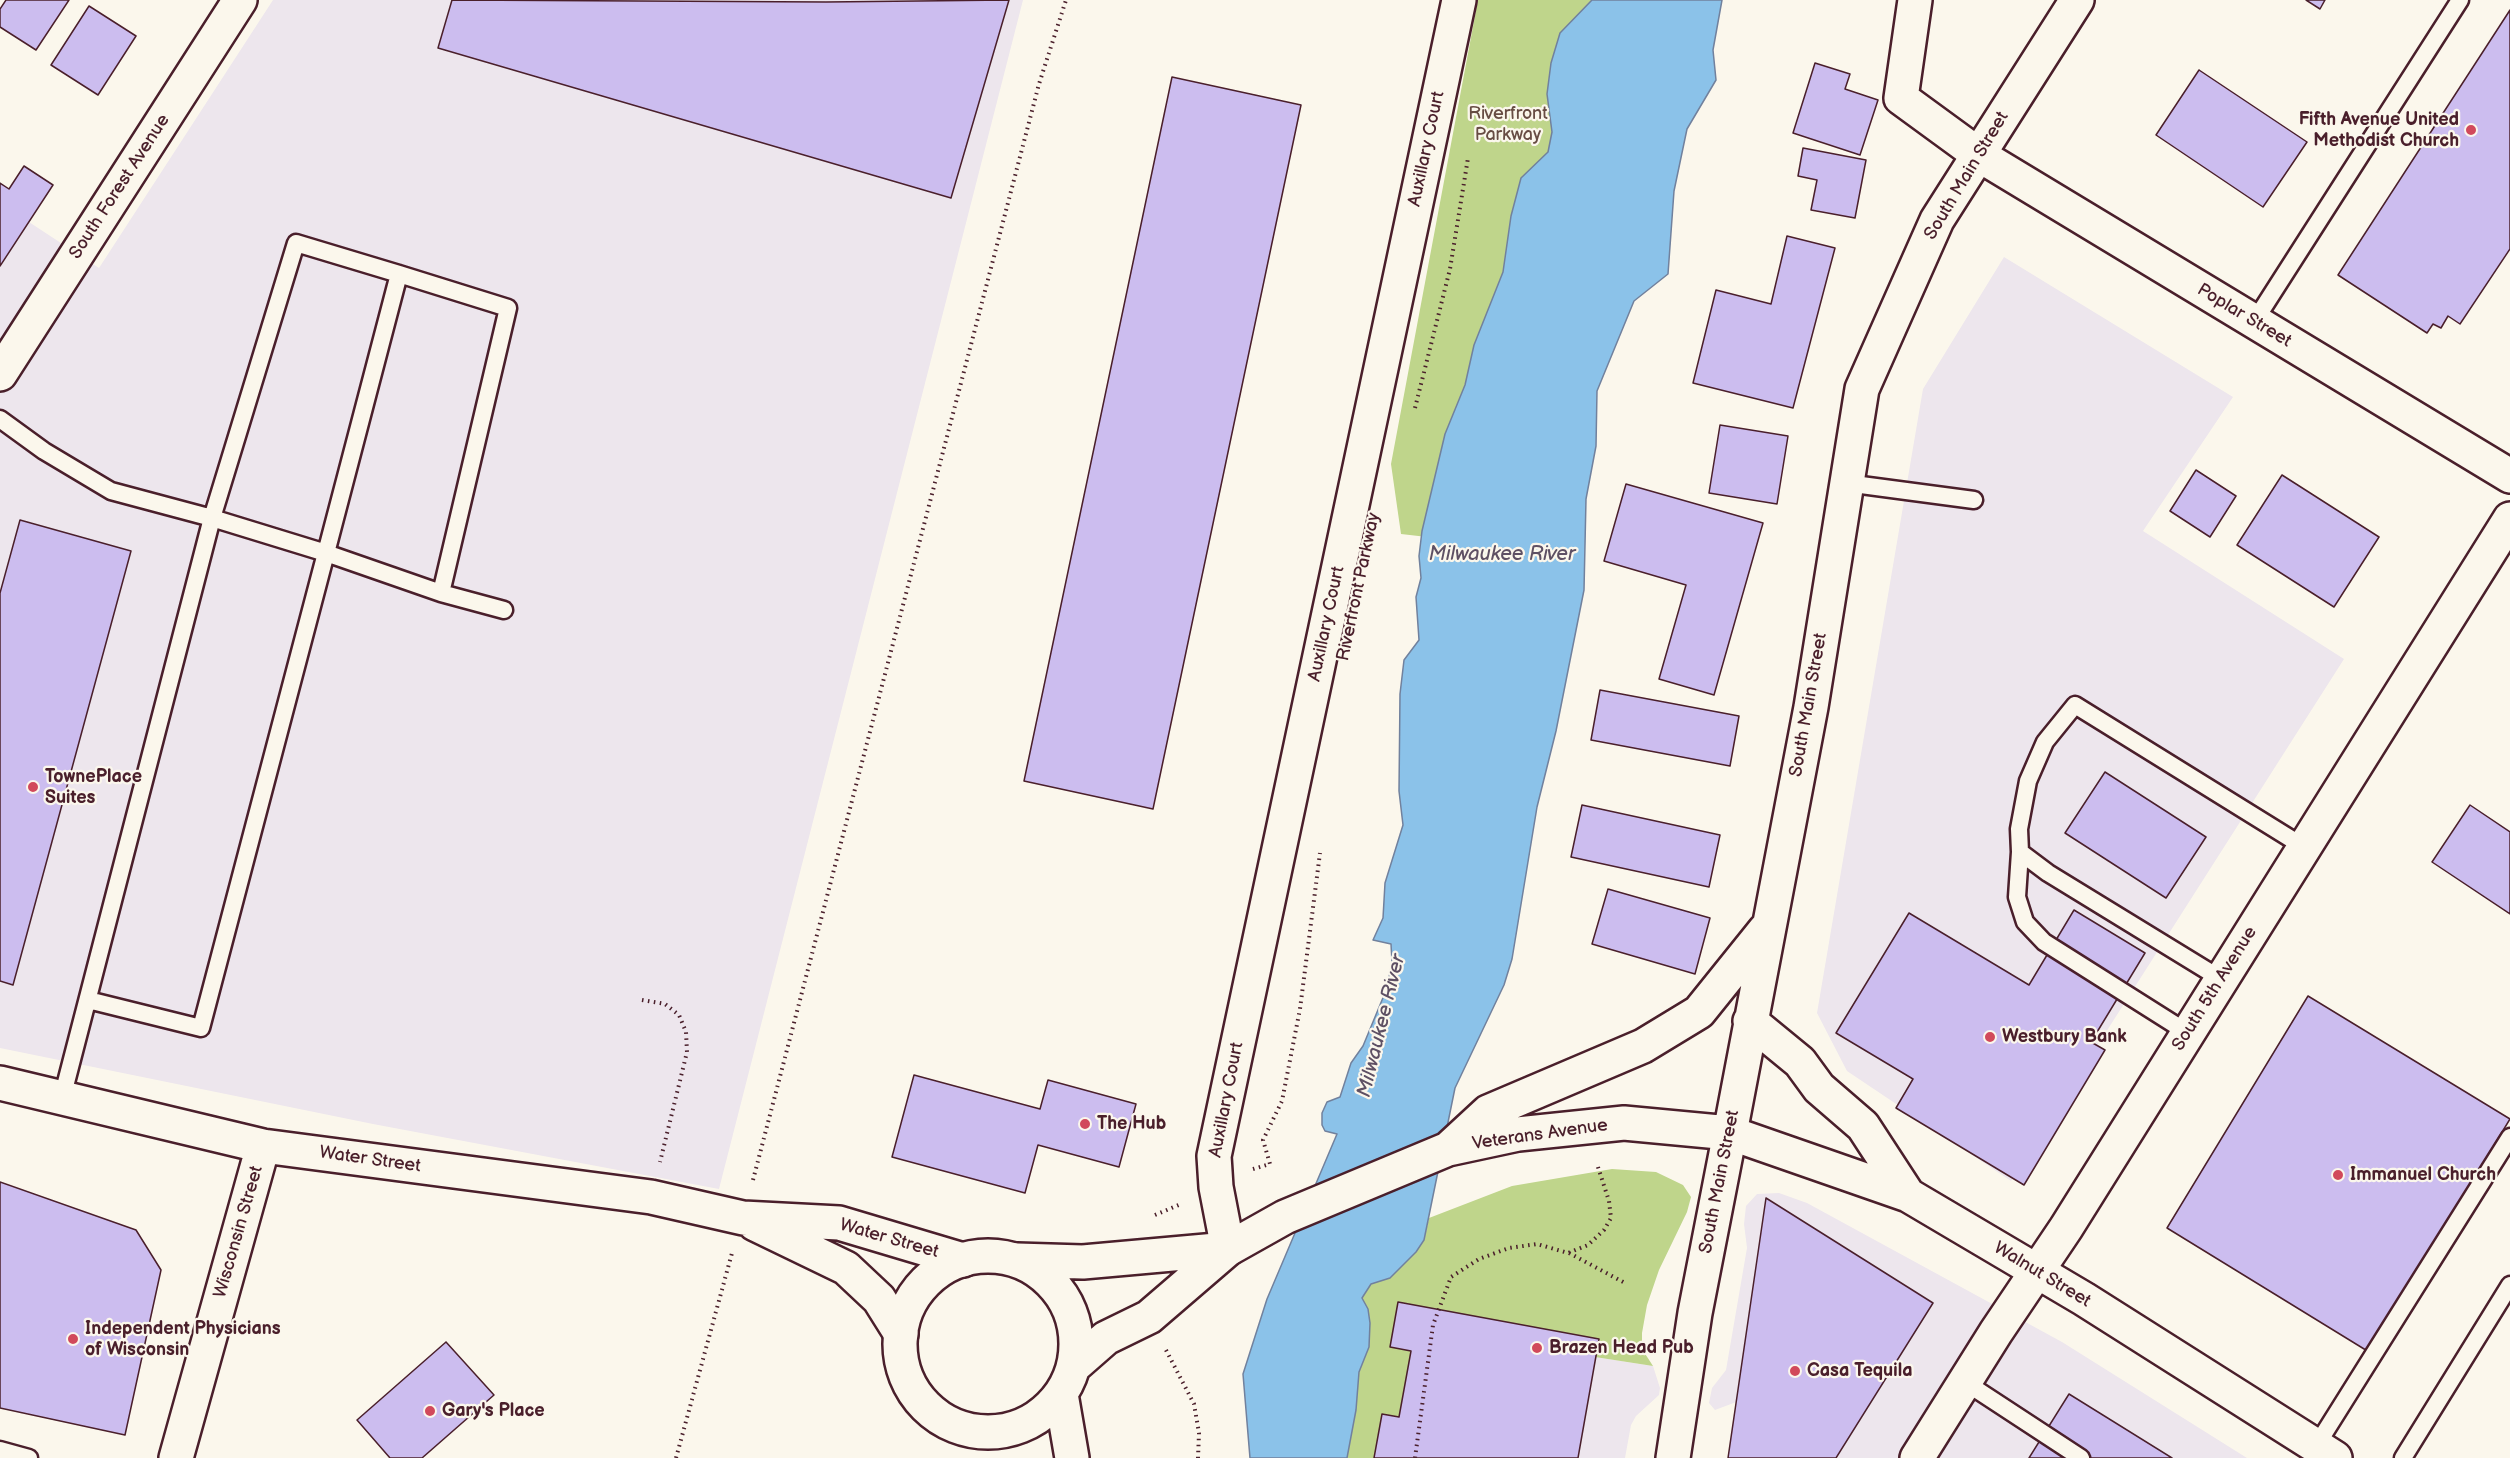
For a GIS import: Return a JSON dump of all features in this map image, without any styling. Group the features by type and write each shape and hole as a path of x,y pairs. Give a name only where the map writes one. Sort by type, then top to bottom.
{"street":[{"name":"Auxillary Court","path":"1228,1249 1216,1187 1214,1156 1459,0"},
{"name":"Poplar Street","path":"1915,0 1901,98 1979,154 2510,477"},
{"name":"South Main Street","path":"1673,1458 1695,1313 1810,707 1862,389 1937,220 2077,0"},
{"name":"South Forest Avenue","path":"0,374 230,3"},
{"name":"South 5th Avenue","path":"1917,1458 2038,1272 2510,519"},
{"path":"1448,1149 1488,1112 1643,1046 1699,1012 1767,928"},
{"path":"1750,1021 1800,1062 1819,1088 1863,1126 1908,1195"},
{"name":"Water Street","path":"0,1083 263,1146 651,1197 743,1218 839,1223 963,1260"},
{"name":"Veterans Avenue","path":"1068,1380 1106,1338 1149,1317 1228,1249 1285,1217 1448,1149 1518,1134 1624,1123 1730,1132"},
{"name":"Walnut Street","path":"1730,1132 1908,1195 2038,1272 2320,1454"},
{"name":"Wisconsin Street","path":"176,1458 263,1146"},
{"name":"Water Street","path":"743,1218 846,1268 879,1299 901,1334"},
{"name":"Veterans Avenue","path":"1012,1259 1083,1262 1228,1249"},
{"path":"990,1458 934,1413 918,1397 907,1377 901,1356 901,1334 907,1309 921,1287 940,1270 963,1260 988,1256 1012,1259 1037,1270 1058,1290 1071,1313 1077,1340 1068,1380 1072,1458"},
{"path":"934,1413 959,1428 988,1432 1016,1428 1042,1415 1068,1380"}],"lane":[{"path":"2254,322 2460,0"},
{"path":"63,1098 212,518 296,243 508,308 441,592"},
{"path":"88,1000 201,1028 399,274"},
{"path":"0,419 44,452 111,490 212,518 504,610"},
{"path":"1846,483 1974,500"},
{"path":"2188,1033 2044,942 2025,922 2017,897 2019,829 2028,781 2044,742 2075,705 2304,847"},
{"path":"2020,852 2048,873 2221,979"},
{"path":"2320,1454 2510,1137"},
{"path":"2403,1458 2510,1285"},
{"path":"1965,1382 2081,1458"},
{"path":"0,1450 29,1458"}],"path":[{"path":"676,1458 743,1218 1039,84 1066,0"},
{"path":"1413,417 1450,268 1469,152"},
{"path":"1254,1169 1270,1164 1263,1140 1282,1101 1300,1009 1321,849"},
{"path":"642,999 665,1004 679,1015 686,1032 687,1052 651,1197"},
{"path":"1568,1253 1588,1245 1604,1230 1611,1218 1603,1179 1584,1127"},
{"path":"1414,1458 1433,1325 1451,1277 1479,1259 1509,1248 1537,1244 1568,1253 1625,1283"},
{"path":"1164,1348 1194,1404 1198,1433 1198,1458"}],"shaded area":[{"path":"273,0 1023,0 719,1189 373,1124 0,1048 0,203 99,268"},
{"path":"2004,257 2233,397 2143,531 2344,659 2011,1181 1847,1071 1817,1013 1923,389"},
{"path":"1779,1193 1807,1203 2062,1342 2247,1458 1731,1458 1739,1401 1715,1410 1709,1403 1712,1388 1726,1370 1747,1248 1744,1224 1746,1206 1757,1194"},
{"path":"1537,1348 1653,1366 1660,1388 1659,1395 1636,1416 1631,1425 1625,1458 1422,1458"}],"green space":[{"name":"Riverfront Parkway","path":"1478,0 1603,0 1436,538 1401,534 1391,464"},
{"path":"1612,1169 1656,1172 1683,1185 1691,1197 1687,1212 1659,1270 1647,1305 1642,1333 1642,1349 1653,1366 1537,1348 1422,1458 1347,1458 1356,1410 1359,1372 1369,1347 1368,1309 1362,1298 1371,1284 1390,1278 1424,1240 1429,1218 1512,1186"}],"water":[{"name":"Milwaukee River","path":"1592,0 1722,0 1713,50 1716,80 1687,129 1674,191 1668,274 1634,301 1597,391 1596,446 1586,499 1584,590 1556,731 1537,807 1512,959 1504,985 1455,1088 1424,1240 1416,1252 1390,1278 1371,1284 1362,1298 1368,1309 1370,1323 1369,1347 1359,1372 1356,1410 1347,1458 1250,1458 1243,1374 1267,1299 1337,1134 1325,1131 1322,1125 1322,1113 1327,1102 1340,1097 1351,1063 1363,1046 1387,988 1392,962 1391,944 1373,940 1383,918 1385,883 1403,825 1399,791 1400,694 1404,660 1419,640 1416,597 1421,578 1419,556 1422,531 1445,434 1465,385 1474,345 1503,272 1511,216 1521,178 1548,152 1552,132 1547,94 1551,63 1560,33"}],"building":[{"path":"6,0 69,0 36,50 0,27 0,9"},
{"path":"452,0 826,2 1009,0 951,198 438,48"},
{"path":"2306,0 2325,0 2320,9"},
{"path":"89,6 136,36 98,95 51,65"},
{"name":"Fifth Avenue United Methodist Church","path":"2510,10 2510,249 2460,324 2448,316 2441,328 2433,324 2427,333 2338,275"},
{"path":"1815,63 1850,74 1845,89 1878,100 1860,155 1793,133"},
{"path":"2199,70 2307,142 2263,207 2156,135"},
{"path":"1172,77 1301,105 1153,809 1024,781"},
{"path":"1803,148 1866,160 1855,218 1811,210 1817,180 1798,176"},
{"path":"24,166 53,185 0,266 0,183 9,189"},
{"path":"1787,236 1835,248 1793,408 1693,383 1716,290 1771,304"},
{"path":"1720,425 1788,436 1777,504 1709,493"},
{"path":"2196,470 2236,496 2210,537 2170,511"},
{"path":"2282,475 2379,537 2334,607 2237,545"},
{"path":"1626,484 1763,523 1714,695 1659,679 1686,585 1604,561"},
{"name":"TownePlace Suites","path":"20,520 131,551 13,985 0,981 0,593"},
{"path":"1600,690 1739,716 1730,766 1591,740"},
{"path":"2105,772 2206,837 2166,898 2065,833"},
{"path":"1582,805 1720,835 1709,887 1571,857"},
{"path":"2470,805 2510,832 2510,914 2432,862"},
{"path":"1608,889 1710,918 1695,974 1592,944"},
{"path":"2074,910 2145,953 2091,1042 2105,1050 2024,1185 1896,1108 1913,1079 1836,1033 1909,913 2029,985"},
{"name":"Immanuel Church","path":"2308,996 2510,1119 2369,1352 2167,1228"},
{"path":"914,1075 1040,1109 1048,1080 1136,1104 1119,1167 1038,1145 1025,1193 892,1157"},
{"name":"Independent Physicians of Wisconsin","path":"0,1182 136,1230 161,1270 125,1435 0,1408"},
{"path":"1766,1198 1933,1303 1836,1458 1728,1458"},
{"path":"1398,1302 1599,1339 1578,1458 1374,1458 1382,1414 1399,1417 1411,1351 1390,1347"},
{"path":"446,1342 494,1395 422,1458 390,1458 357,1420"},
{"path":"2069,1394 2172,1458 2029,1458"}],"place":[{"name":"Fifth Avenue United Methodist Church","path":"2471,130"},
{"name":"TownePlace Suites","path":"33,787"},
{"name":"Westbury Bank","path":"1990,1037"},
{"name":"The Hub","path":"1085,1124"},
{"name":"Immanuel Church","path":"2338,1175"},
{"name":"Independent Physicians of Wisconsin","path":"73,1339"},
{"name":"Brazen Head Pub","path":"1537,1348"},
{"name":"Casa Tequila","path":"1795,1371"},
{"name":"Gary's Place","path":"430,1411"}]}
